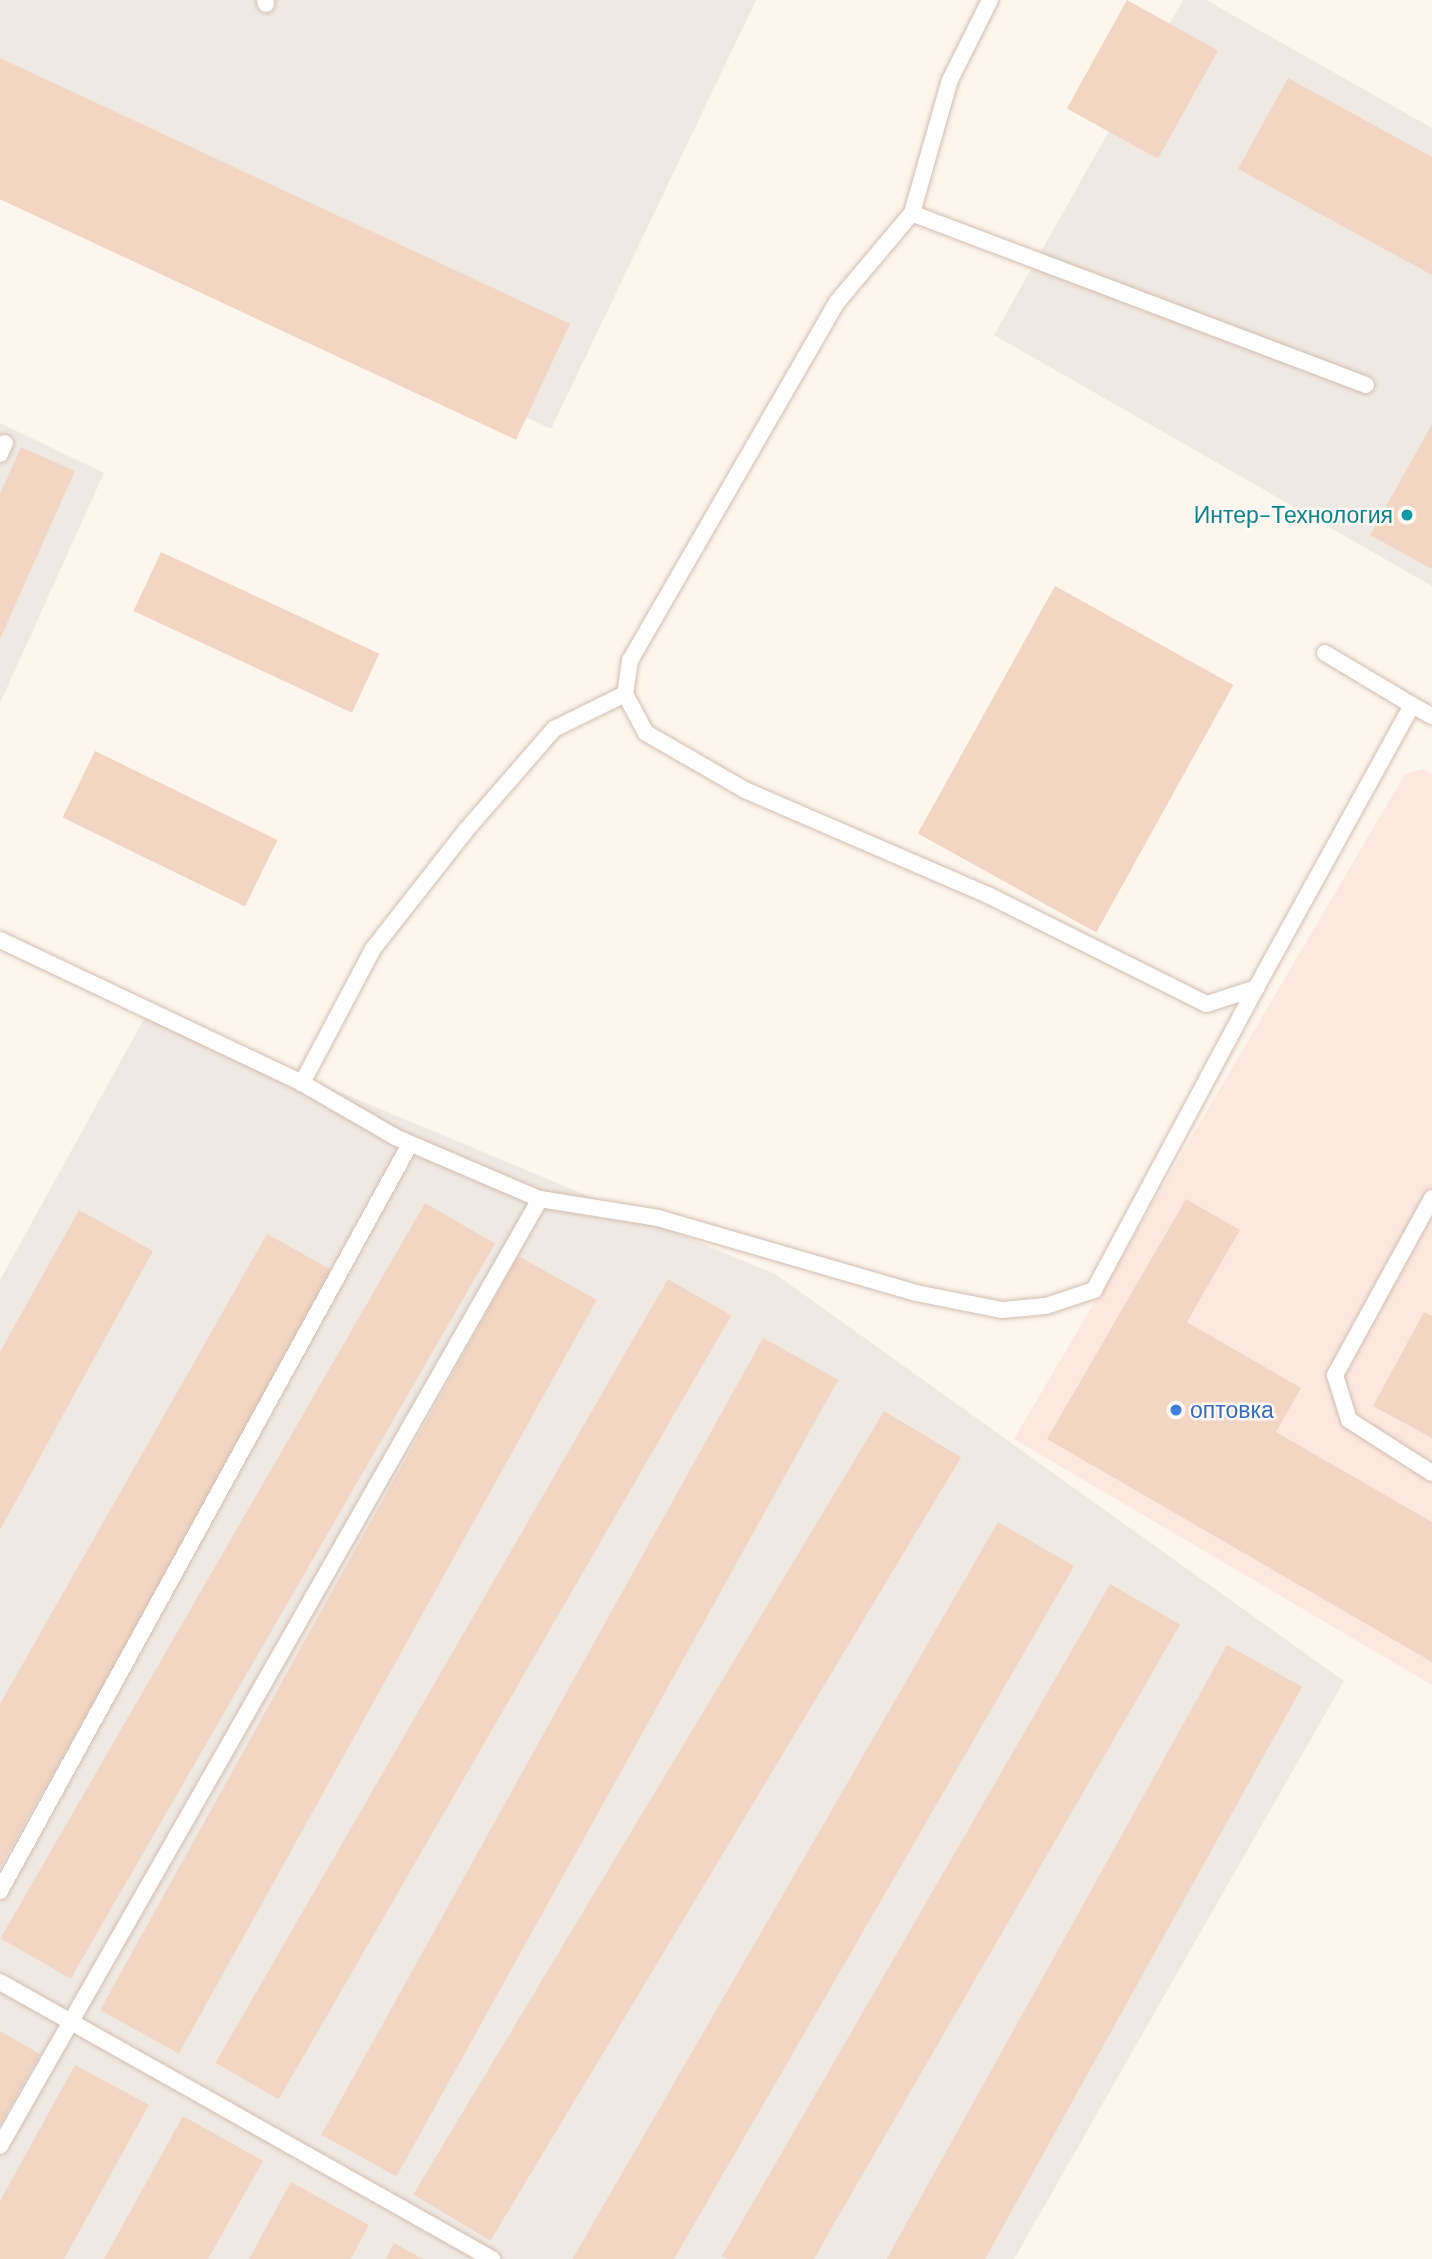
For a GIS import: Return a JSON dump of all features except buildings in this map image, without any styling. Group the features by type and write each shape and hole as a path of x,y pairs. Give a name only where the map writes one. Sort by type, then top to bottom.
{"lane":[{"path":"990,0 950,80 912,213 837,302 631,660 625,694 646,733 745,790 990,896 1185,998 1207,1004 1256,988"},
{"path":"912,213 1366,385"},
{"path":"1325,653 1432,716"},
{"path":"302,1083 373,949 467,829 554,729 625,694"},
{"path":"0,940 302,1083 410,1144 540,1199 657,1218 916,1293 1002,1310 1046,1307 1094,1290 1412,705"},
{"path":"0,1891 410,1144"},
{"path":"1432,1198 1335,1375 1349,1420 1432,1473"},
{"path":"0,2146 67,2022 540,1199"},
{"path":"0,1982 492,2259"}],"shaded area":[{"path":"0,0 756,0 551,429 0,170"},
{"path":"1183,0 1206,0 1432,128 1432,586 994,335"},
{"path":"0,423 104,473 0,703"},
{"path":"1424,769 1432,774 1432,1685 1014,1439 1405,774"},
{"path":"148,1012 775,1274 1344,1681 1014,2259 0,2259 0,1280"}],"place":[{"name":"Интер-Технология","path":"1407,515"},
{"name":"оптовка","path":"1176,1410"}]}
